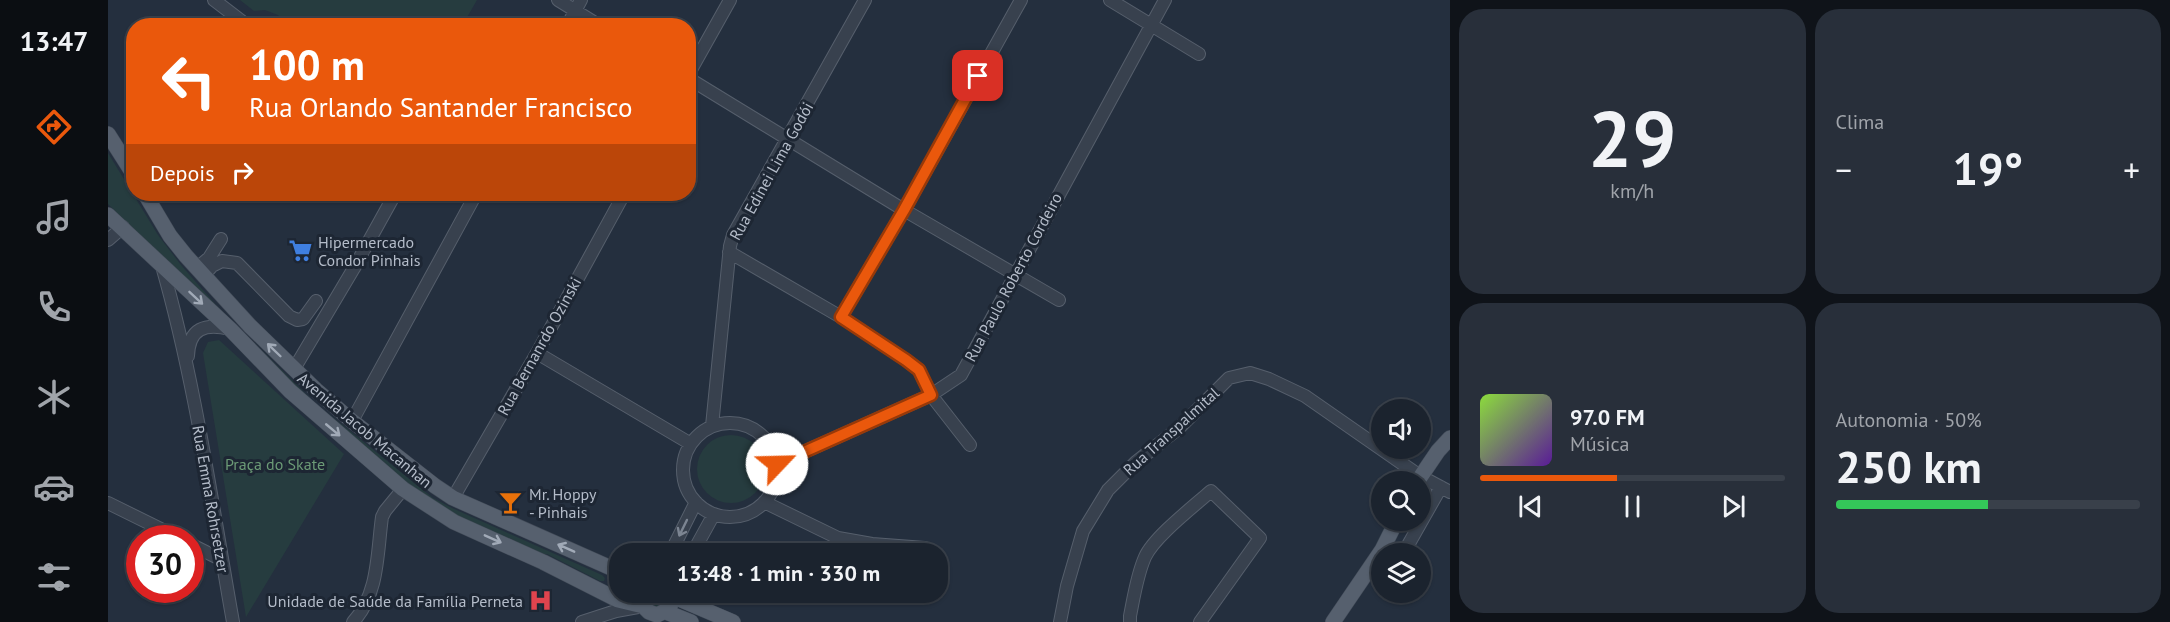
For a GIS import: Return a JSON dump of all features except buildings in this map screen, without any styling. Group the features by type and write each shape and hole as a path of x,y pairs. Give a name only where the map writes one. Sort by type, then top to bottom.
{"main road":[{"path":"108,134 126,162"},
{"name":"Avenida Jacob Macanhan","path":"149,201 170,236 250,326 352,422 453,498 609,567"},
{"name":"Avenida Jacob Macanhan","path":"108,214 230,329 296,397 403,489 454,522 609,595"},
{"path":"1424,471 1450,438"},
{"path":"1333,622 1382,550 1392,531"},
{"path":"601,590 609,582"},
{"name":"Avenida Jacob Macanhan","path":"646,603 653,614 666,612"},
{"path":"671,603 666,612 691,622"},
{"path":"691,603 733,622"}],"street":[{"path":"214,0 238,18"},
{"path":"558,0 578,5 592,18"},
{"path":"696,62 730,0"},
{"name":"Rua Edinei Lima Godói","path":"712,426 729,252 733,235 866,0"},
{"path":"841,317 904,210 1021,0"},
{"path":"1110,0 1199,54"},
{"name":"Rua Paulo Roberto Cordeiro","path":"777,464 931,395 961,375 1165,0"},
{"path":"696,81 904,210 1059,300"},
{"path":"294,369 391,201"},
{"path":"352,422 472,201"},
{"name":"Rua Bernanrdo Ozinski","path":"453,498 537,353 620,201"},
{"path":"108,240 123,228"},
{"path":"201,272 221,239"},
{"path":"729,252 841,317 919,370 931,395 970,445"},
{"path":"201,272 222,261 237,263 289,316 297,320 303,319 316,302"},
{"name":"Rua Emma Rohrsetzer","path":"162,266 175,310 188,375 233,622"},
{"name":"Rua Emma Rohrsetzer","path":"188,375 189,349 194,334 206,327 230,329"},
{"path":"537,353 691,444"},
{"name":"Rua Transpalmital","path":"1060,622 1067,586 1083,531 1108,490 1136,462 1179,428 1229,378 1250,373 1305,396 1407,471"},
{"path":"733,423 754,429 769,443 777,464 774,487 764,502 754,511 741,516 728,517 714,514 696,502 687,488 683,474 685,458 691,444 712,426 733,423"},
{"name":"Rua Transpalmital","path":"1431,484 1446,489"},
{"path":"353,622 367,602 375,579 382,517 403,489"},
{"path":"1410,543 1446,489"},
{"path":"1130,622 1140,570 1146,554 1163,535 1211,491 1260,538 1203,621"},
{"path":"676,543 696,502"},
{"path":"764,502 838,538 866,543"},
{"path":"108,503 153,525"},
{"path":"698,543 714,514"},
{"path":"204,551 222,560"},
{"path":"590,621 634,603"}],"green space":[{"path":"240,0 477,0 467,18 280,18 265,10 254,11"},
{"path":"108,153 126,183 126,201 137,201 158,235 216,305 314,402 433,498 602,575 605,578 604,581 547,554 542,555 432,503 331,422 108,204"},
{"name":"Praça do Skate","path":"219,340 344,454 246,617 203,353 208,342"},
{"path":"731,435 744,438 755,445 762,456 765,469 762,482 755,493 744,500 731,503 718,500 707,493 700,482 697,469 700,456 707,445 718,438"},
{"path":"651,603 665,603 659,608 652,606"}],"place":[{"name":"Hipermercado Condor Pinhais","path":"300,251"},
{"name":"Mr. Hoppy - Pinhais","path":"511,503"},
{"name":"Unidade de Saúde da Família Perneta","path":"541,601"}],"route":[{"path":"777,464 931,395 919,370 841,317 904,210 978,76"}]}
